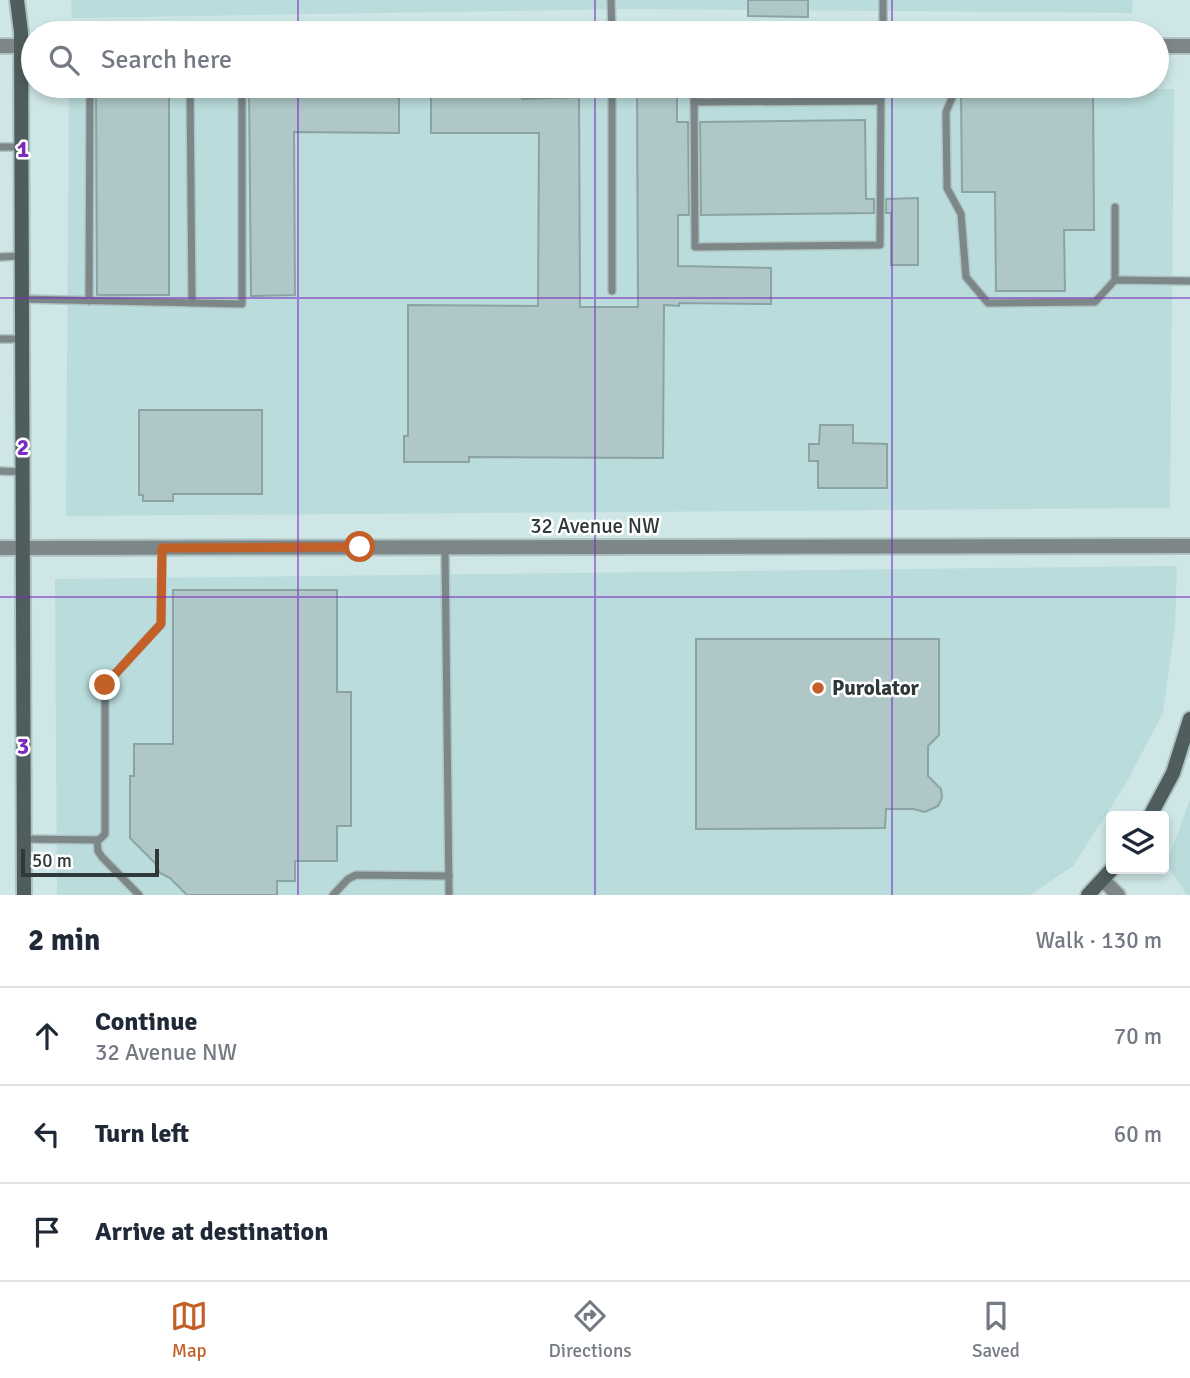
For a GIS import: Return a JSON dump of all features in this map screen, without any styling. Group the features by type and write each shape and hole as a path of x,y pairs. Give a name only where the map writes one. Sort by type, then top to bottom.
{"main road":[{"path":"17,0 21,21"},
{"path":"26,0 26,21"},
{"path":"22,98 20,147 24,895"},
{"path":"1153,811 1173,773 1190,719"},
{"path":"1088,895 1108,874"}],"street":[{"path":"0,46 21,43"},
{"path":"1169,46 1190,46"},
{"name":"32 Avenue NW","path":"0,548 1190,546"},
{"path":"1108,874 1118,895"}],"lane":[{"path":"611,0 611,21"},
{"path":"883,0 883,21"},
{"path":"89,300 90,98"},
{"path":"190,98 192,303"},
{"path":"22,299 242,304 242,98"},
{"path":"612,98 612,291"},
{"path":"694,98 695,247 880,246 880,98"},
{"path":"952,98 946,112 947,188 961,214 966,277 988,303 1095,302 1115,280 1115,206"},
{"path":"694,102 880,101"},
{"path":"0,147 20,147"},
{"path":"0,257 22,257"},
{"path":"1115,280 1190,281"},
{"path":"0,339 23,339"},
{"path":"0,471 23,472"},
{"path":"445,547 449,895"},
{"path":"24,839 103,838 106,829 105,685 161,624 162,548"},
{"path":"97,840 98,851 102,857 139,895"},
{"path":"333,895 348,879 356,875 449,876"}],"shaded area":[{"path":"71,0 1133,0 1132,13 634,9 72,18"},
{"path":"1169,89 1174,89 1170,508 66,516 69,98 1169,98"},
{"path":"1177,566 1175,625 1163,713 1125,785 1073,866 1030,895 57,895 55,579"},
{"path":"1190,800 1190,895 1187,895 1169,868 1169,856"}],"building":[{"path":"748,0 808,0 808,17 748,16"},
{"path":"96,98 169,98 169,295 97,295"},
{"path":"249,98 399,98 399,133 294,132 295,295 251,296"},
{"path":"431,98 579,98 580,307 638,307 637,98 677,98 677,122 688,122 689,215 678,215 678,266 771,268 771,304 664,305 663,458 469,457 469,462 404,462 404,436 408,436 408,305 538,306 539,133 431,133"},
{"path":"961,98 1093,98 1094,230 1064,230 1065,291 996,291 995,192 962,192"},
{"path":"865,120 866,199 874,199 874,213 701,215 700,122"},
{"path":"918,198 918,265 891,265 891,213 886,213 886,199"},
{"path":"139,410 262,410 262,494 173,494 173,501 143,501 143,495 139,495"},
{"path":"820,425 853,425 853,443 887,444 887,488 818,488 818,461 809,461 809,444 819,444"},
{"path":"173,590 337,590 337,692 351,692 351,826 337,826 337,861 295,861 295,881 277,881 277,895 187,895 170,878 160,873 155,863 130,838 130,776 134,776 134,744 173,744"},
{"name":"Purolator","path":"696,639 939,639 939,735 928,746 928,776 941,789 942,798 938,806 925,812 886,809 885,828 696,829"}],"place":[{"name":"Purolator","path":"818,688"}],"route":[{"path":"105,685 160,627 162,548 360,547"}]}
